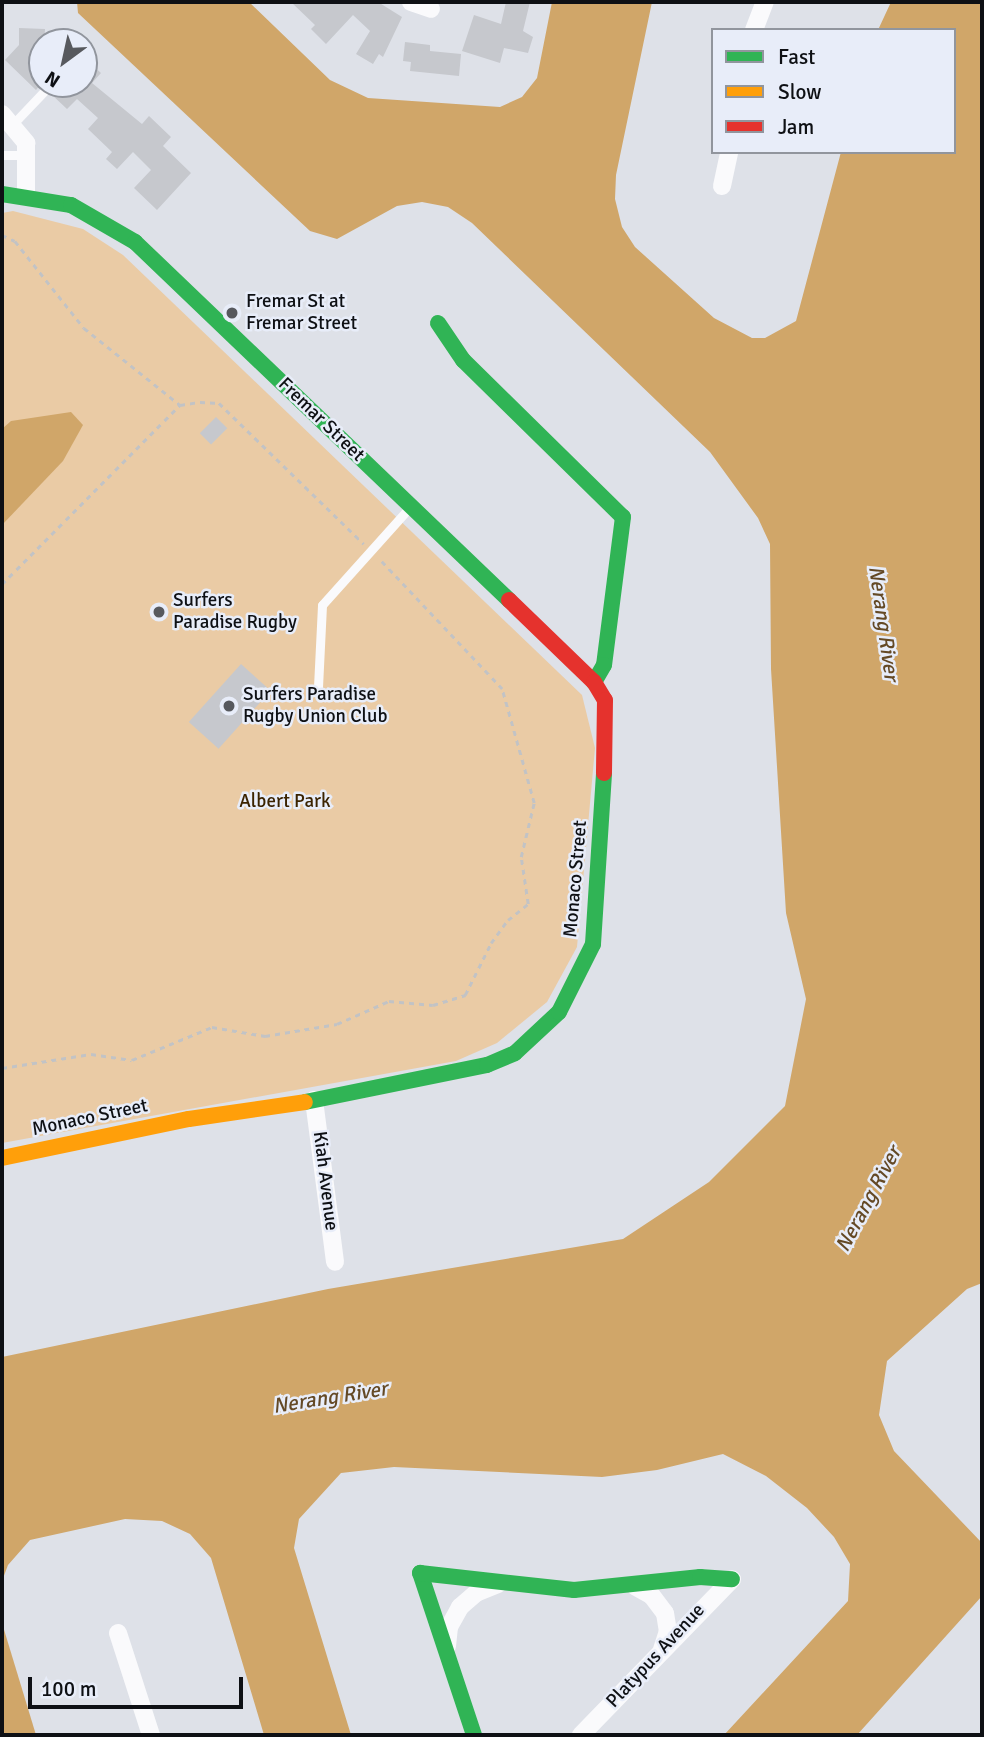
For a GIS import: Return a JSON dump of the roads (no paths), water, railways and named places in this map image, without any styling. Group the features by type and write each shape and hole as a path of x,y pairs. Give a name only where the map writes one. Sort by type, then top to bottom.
{"street":[{"path":"411,2 431,9"},
{"path":"755,28 765,2"},
{"path":"7,119 28,155 26,195"},
{"path":"722,186 729,154"},
{"name":"Fremar Street","path":"2,194 26,195 88,212 135,242 594,681"},
{"path":"438,323 463,360 623,517 616,596 604,664 594,681"},
{"name":"Monaco Street","path":"2,1158 190,1119 314,1100 487,1065 514,1053 559,1012 585,967 594,931 608,718 605,699 594,681"},
{"name":"Kiah Avenue","path":"314,1100 335,1262"},
{"path":"474,1733 420,1573 439,1572 502,1583 575,1590 636,1587 693,1578 732,1579"},
{"name":"Platypus Avenue","path":"581,1735 732,1579"},
{"path":"448,1650 449,1627 462,1604 480,1590 502,1583"},
{"path":"636,1587 655,1598 666,1617 668,1632 660,1652"},
{"path":"118,1633 151,1735"}],"lane":[{"path":"7,119 33,98"},
{"path":"2,155 28,155"},
{"path":"318,687 321,605 411,506"}],"water":[{"name":"Nerang River","path":"77,2 249,2 330,80 368,98 500,107 522,97 537,78 552,2 652,2 616,175 615,199 622,227 635,247 714,318 752,338 765,338 796,321 840,154 956,154 956,28 879,28 891,2 982,2 982,1283 967,1289 887,1361 879,1415 894,1451 982,1543 982,1596 857,1735 724,1735 848,1601 850,1564 834,1537 807,1508 766,1476 723,1454 657,1470 602,1477 394,1467 341,1473 299,1519 294,1548 351,1735 264,1735 211,1558 190,1534 162,1521 125,1519 30,1540 8,1565 2,1581 2,1357 328,1289 623,1239 709,1182 785,1106 806,999 786,913 771,669 770,544 758,518 710,452 472,223 448,207 422,202 397,206 337,239 310,231 98,32 98,28 94,28 78,13"},
{"path":"71,412 83,425 63,461 2,525 2,429 11,421"},
{"path":"2,1623 36,1735 2,1735"}],"place":[{"name":"Fremar St at Fremar Street","path":"232,313"},
{"name":"Surfers Paradise Rugby","path":"159,612"},
{"name":"Surfers Paradise Rugby Union Club","path":"229,706"}],"park label":[{"name":"Albert Park","path":"285,802"}]}
